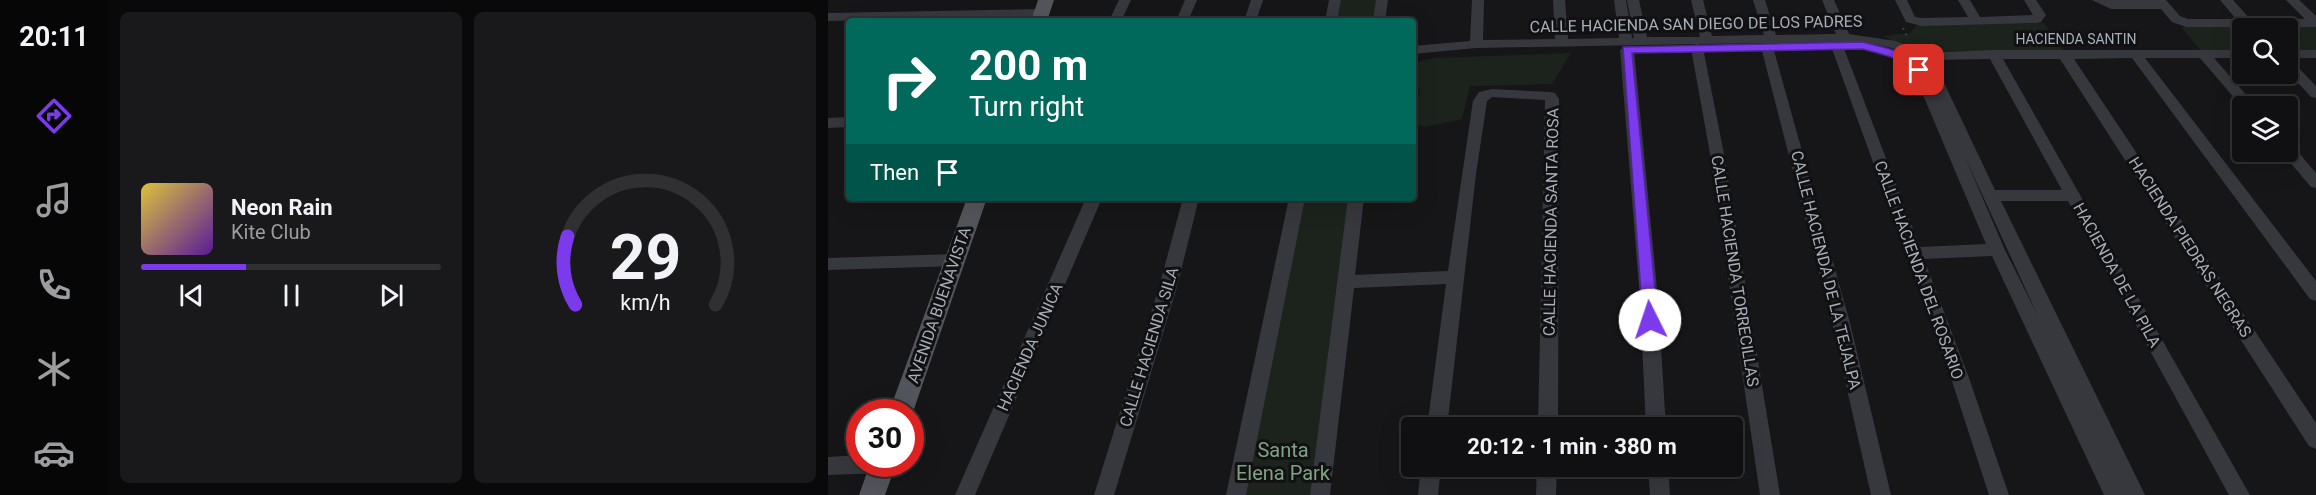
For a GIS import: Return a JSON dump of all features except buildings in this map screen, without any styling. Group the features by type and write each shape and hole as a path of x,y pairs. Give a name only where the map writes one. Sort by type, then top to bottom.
{"main road":[{"name":"AVENIDA BUENAVISTA","path":"906,399 976,201"},
{"path":"872,495 878,477"}],"street":[{"path":"1116,18 1125,0"},
{"path":"1183,18 1191,0"},
{"path":"1251,18 1257,0"},
{"path":"1332,18 1335,0"},
{"path":"1379,18 1382,0"},
{"path":"1476,44 1479,0"},
{"path":"1559,0 1562,43"},
{"path":"1620,0 1631,44"},
{"path":"1633,0 1631,44 1655,417"},
{"name":"CALLE HACIENDA TORRECILLAS","path":"1697,0 1717,154 1770,495"},
{"name":"CALLE HACIENDA DE LA TEJALPA","path":"1759,0 1842,323 1881,495"},
{"name":"CALLE HACIENDA DEL ROSARIO","path":"1828,0 1840,42 1960,378 1999,495"},
{"path":"1901,0 1916,20 1976,21 2037,19 2040,15 2030,0"},
{"path":"1964,0 1976,21"},
{"path":"2226,0 2242,18"},
{"path":"2292,0 2316,23"},
{"path":"2305,0 2316,11"},
{"path":"2099,1 2111,5 2162,2 2176,19 2191,23 2232,24"},
{"path":"828,17 1042,11"},
{"path":"2298,23 2316,23"},
{"name":"CALLE HACIENDA SAN DIEGO DE LOS PADRES","path":"1416,50 1476,44 1528,48 1562,43 1840,42 1915,57"},
{"name":"CALLE HACIENDA SAN DIEGO DE LOS PADRES","path":"1416,58 1528,48 1631,44"},
{"name":"HACIENDA SANTIN","path":"1915,57 1994,54 2232,54"},
{"name":"HACIENDA DE LA PILA","path":"1994,54 2240,495"},
{"name":"HACIENDA PIEDRAS NEGRAS","path":"2064,54 2316,440"},
{"path":"2298,54 2316,54"},
{"path":"2136,55 2316,294"},
{"path":"2204,55 2241,96"},
{"path":"1915,57 1919,70 1962,150 1991,196 2115,495"},
{"path":"2298,75 2316,94"},
{"name":"CALLE HACIENDA SANTA ROSA","path":"1438,417 1468,174 1482,97 1492,93 1550,96 1552,186 1548,417"},
{"path":"828,123 846,122"},
{"path":"1962,150 1997,250 2048,336 2135,495"},
{"path":"2298,162 2316,183"},
{"path":"1991,196 2072,195"},
{"name":"HACIENDA JUNICA","path":"965,495 1093,201"},
{"name":"CALLE HACIENDA SILA","path":"1104,495 1168,287 1190,201"},
{"path":"1236,495 1296,201"},
{"path":"1320,495 1356,201"},
{"path":"1914,253 1997,250"},
{"path":"828,264 955,260"},
{"path":"1345,282 1456,277"},
{"path":"828,466 846,465"},
{"path":"1428,495 1430,477"},
{"path":"1546,495 1547,477"},
{"path":"1659,477 1660,495"}],"path":[{"path":"1915,57 1901,22 1916,20"}],"green space":[{"path":"1340,0 1378,0 1376,18 1337,18"},
{"path":"2044,23 2063,50 1918,52 1883,36 1910,33 1917,25"},
{"path":"2181,27 2232,27 2232,52 2202,52"},
{"path":"2298,27 2316,27 2316,52 2298,52"},
{"path":"1571,53 1552,84 1470,86 1462,119 1426,127 1416,125 1420,90 1416,86 1416,63 1435,58"},
{"name":"Santa Elena Park","path":"1301,201 1353,201 1310,495 1243,495"}],"route":[{"path":"1650,320 1627,50 1862,45 1896,54 1910,61 1919,70"}]}
